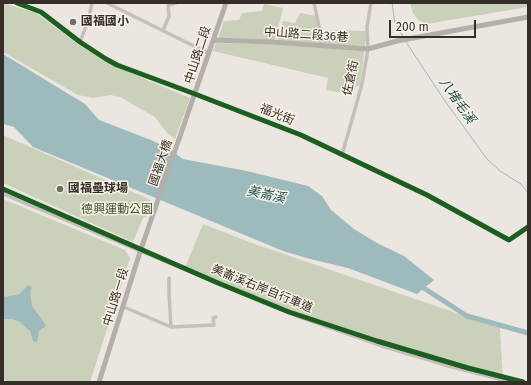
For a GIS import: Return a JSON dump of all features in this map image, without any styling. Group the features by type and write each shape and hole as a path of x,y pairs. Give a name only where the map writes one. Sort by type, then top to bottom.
{"street":[{"name":"福光街","path":"17,3 41,12 80,42 117,65 301,135 427,195 508,240 528,227"},
{"path":"80,42 88,21 92,3"},
{"path":"107,3 208,53"},
{"path":"163,31 169,16 169,4 176,3"},
{"name":"中山路二段","path":"181,136 212,40 226,3"},
{"path":"314,3 321,35 321,46"},
{"name":"佐倉街","path":"342,155 362,84 368,49 367,27 371,3"},
{"name":"中山路二段36巷","path":"212,40 272,42 368,49 397,41 528,17"},
{"name":"國福大橋","path":"152,219 181,136"},
{"path":"3,194 140,252 349,336 452,367 511,382"},
{"name":"中山路一段","path":"99,382 124,308 140,252 152,219"},
{"path":"169,278 171,327"},
{"path":"124,308 171,327 214,326 213,318 216,317"}],"green space":[{"path":"3,3 36,13 82,47 109,64 190,98 175,139 167,133 155,117 120,97 110,95 93,98 78,95 3,52"},
{"path":"410,3 528,3 528,7 426,24 418,20 413,13"},
{"path":"264,4 283,8 275,40 218,39 224,21 239,20 242,13 262,11"},
{"path":"300,13 316,16 321,33 337,30 367,31 360,85 342,93 326,90 328,78 213,51 216,43 277,44 283,21 295,23"},
{"name":"德興運動公園","path":"3,135 151,200 146,217 143,218 133,242 3,183"},
{"path":"3,199 125,250 130,258 90,382 9,382 3,379"},
{"path":"203,224 252,243 500,328 503,380 349,336 184,270"}],"water":[{"path":"3,54 85,104 99,120 151,140 168,148 183,159 247,171 308,186 322,196 331,210 354,229 377,243 404,256 434,280 417,294 348,268 283,251 33,147 14,127 3,124"},
{"path":"28,285 32,287 30,292 32,306 46,325 39,331 37,342 33,341 30,331 20,322 12,319 3,319 3,294 5,297 20,294"}],"waterway":[{"name":"八堵毛溪","path":"392,3 395,23 404,38"},
{"name":"八堵毛溪","path":"406,42 445,101 487,159 500,171 521,184 528,193"},
{"name":"美崙溪","path":"419,285 467,316 528,333"}],"cycle path":[{"path":"17,3 41,12 80,42 117,65 301,135 427,195 509,240 528,227"},
{"name":"美崙溪右岸自行車道","path":"3,189 218,283 289,312 377,341 468,368 523,382"}],"place":[{"name":"國福國小","path":"73,22"},
{"name":"國福壘球場","path":"60,189"}]}
